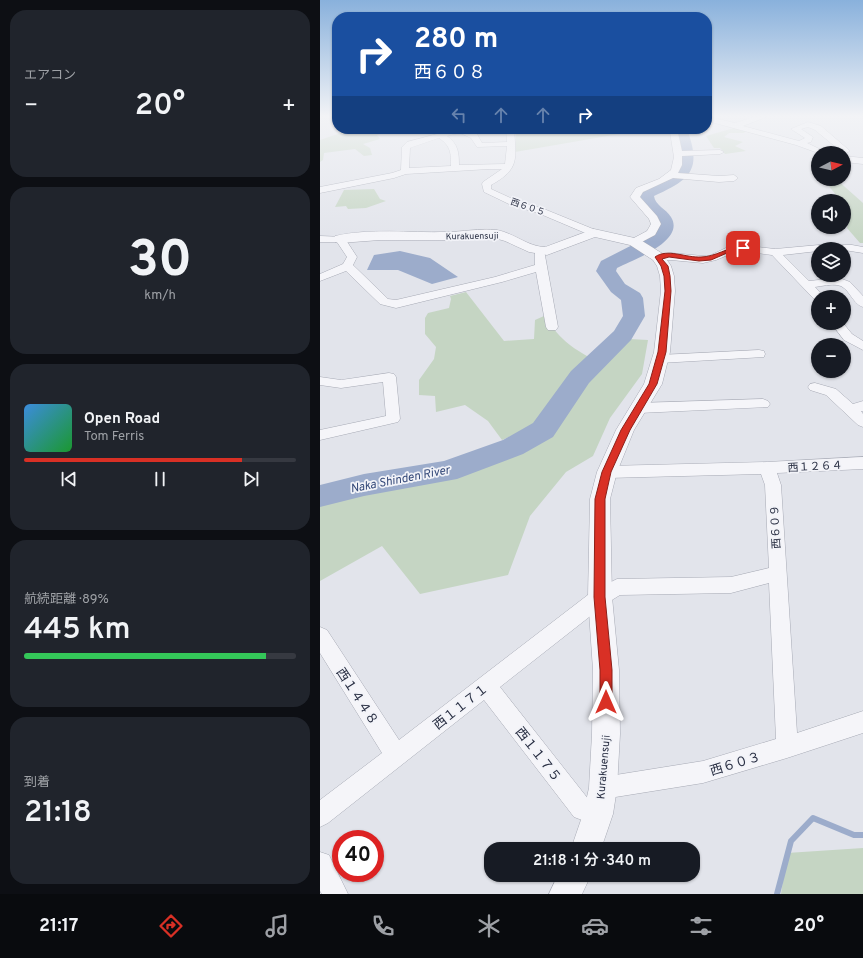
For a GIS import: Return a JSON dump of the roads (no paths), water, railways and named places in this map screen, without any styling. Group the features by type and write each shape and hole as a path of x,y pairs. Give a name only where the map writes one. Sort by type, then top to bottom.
{"street":[{"path":"405,171 406,159"},
{"path":"455,159 455,168"},
{"path":"320,190 394,175 405,171 489,166 509,167 511,159"},
{"path":"677,176 676,170 682,159"},
{"name":"西６０５","path":"509,167 499,177 486,184 487,190 514,203 541,211 594,233"},
{"path":"644,248 656,224 654,218 643,208 636,198 639,190 677,176 719,179 734,178"},
{"name":"Kurakuensuji","path":"320,239 340,239 366,236 448,236 495,233 507,236 533,250 540,252"},
{"path":"552,328 541,267 540,252 547,251 594,233 669,255 699,259 711,258 733,249 743,248 775,252 836,246 853,247 863,250"},
{"path":"320,278 347,266 352,257 340,239"},
{"name":"Kurakuensuji","path":"588,842 598,814 603,788 606,734 606,670 600,597 600,499 607,472 625,430 653,384 660,359 666,321 668,291 667,276 664,266 644,248"},
{"path":"775,252 782,262 808,284 813,290"},
{"path":"347,266 378,294 384,302 396,304 486,284 541,267"},
{"path":"808,284 838,281 846,284 863,303"},
{"path":"842,330 848,337 863,346"},
{"path":"660,359 759,354"},
{"path":"320,380 341,384 389,378 393,419 320,435"},
{"path":"815,387 832,392 857,407 863,422"},
{"path":"639,408 763,404"},
{"name":"西１２６４","path":"767,468 863,463"},
{"path":"607,472 767,468"},
{"name":"西６０９","path":"767,468 773,485 787,747"},
{"name":"西１１７１","path":"320,815 600,597 617,587 731,585 777,574"},
{"name":"西１４４８","path":"320,636 397,756"},
{"name":"西１１７５","path":"486,686 582,809 598,814"},
{"name":"西６０３","path":"603,788 703,772 863,722"},
{"path":"320,864 335,894"},
{"path":"565,894 571,882"}],"water":[{"path":"400,251 430,258 458,277 432,284 398,270 367,270 374,255"}],"waterway":[{"name":"Naka Shinden River","path":"320,496 364,485 447,471 513,447 543,430 580,377 623,335 634,316 632,298 618,288 606,271 608,265 655,241 664,231 664,222 662,217 649,206 645,199 645,194 676,178 682,172 687,159"},
{"path":"777,894 791,841 813,818 854,835 863,835"}]}
